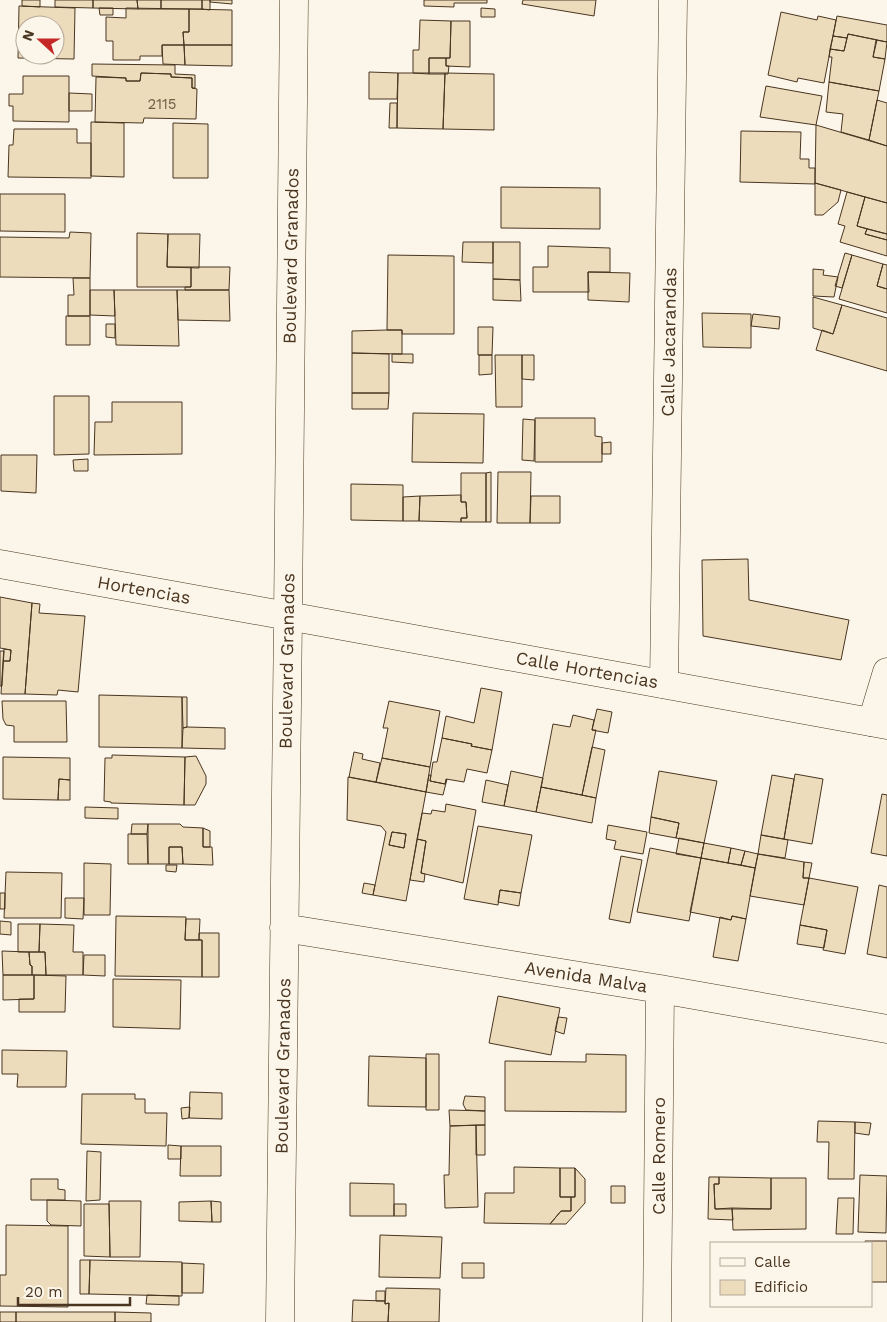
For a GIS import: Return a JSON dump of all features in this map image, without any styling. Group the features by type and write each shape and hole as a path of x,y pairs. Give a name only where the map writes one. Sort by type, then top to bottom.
{"street":[{"name":"Boulevard Granados","path":"280,1322 294,0"},
{"name":"Calle Jacarandas","path":"664,684 673,0"},
{"name":"Hortencias","path":"0,564 288,616"},
{"name":"Calle Hortencias","path":"288,616 880,724"},
{"path":"880,724 887,672"},
{"name":"Avenida Malva","path":"284,928 660,989 887,1029"},
{"name":"Calle Romero","path":"657,1322 660,989"}],"building":[{"path":"22,0 40,0 40,7 22,6"},
{"path":"55,0 93,0 93,8 55,7"},
{"path":"93,0 137,0 138,9 93,8"},
{"path":"137,0 161,0 161,9 138,9"},
{"path":"161,0 202,0 202,9 161,9"},
{"path":"202,0 210,0 210,10 202,9"},
{"path":"210,0 232,0 232,4 210,2"},
{"path":"424,0 487,0 487,3 454,3 454,7 424,6"},
{"path":"523,0 596,0 594,16 522,4"},
{"path":"19,6 75,8 74,59 65,59 65,15 19,15"},
{"path":"99,8 113,8 113,15 100,15"},
{"path":"126,8 189,9 189,32 183,32 184,45 162,45 162,56 140,56 140,60 113,60 113,41 106,41 106,17 126,18"},
{"path":"481,8 495,9 495,17 481,17"},
{"path":"189,9 232,10 232,45 184,45 183,32 189,32"},
{"path":"781,12 817,20 818,16 836,20 824,83 798,78 797,82 768,75"},
{"path":"837,16 887,25 887,42 848,34 847,38 833,36"},
{"path":"420,20 451,21 450,58 429,58 429,74 413,73 413,50 419,50"},
{"path":"451,21 470,21 470,67 446,66 446,58 450,58"},
{"path":"848,34 877,40 873,57 885,59 879,91 829,82 832,57 829,57 830,49 844,51"},
{"path":"833,36 847,38 844,51 830,49"},
{"path":"876,40 887,42 885,59 873,57"},
{"path":"162,45 184,45 185,65 163,64"},
{"path":"184,45 232,45 232,66 185,65"},
{"path":"429,58 446,58 446,66 449,66 448,74 429,74"},
{"path":"92,64 175,65 175,74 195,75 195,88 192,88 192,78 171,77 171,74 141,73 140,81 126,81 126,78 92,76"},
{"path":"369,72 398,73 397,99 369,99"},
{"path":"141,73 171,74 171,77 192,78 192,88 197,89 196,119 144,118 143,123 95,122 96,77 126,78 126,81 140,81"},
{"path":"398,73 445,73 443,129 397,128"},
{"path":"445,73 494,74 494,130 443,129"},
{"path":"23,76 69,76 69,122 13,121 13,106 9,106 9,94 23,94"},
{"path":"829,82 879,91 869,140 841,132 843,114 826,112"},
{"path":"766,86 822,96 816,125 760,117"},
{"path":"69,93 92,94 92,111 69,111"},
{"path":"877,100 887,103 887,146 869,140"},
{"path":"390,103 397,103 397,128 389,128"},
{"path":"91,122 124,123 124,177 91,176"},
{"path":"173,123 208,124 208,178 173,178"},
{"path":"816,125 887,146 887,203 815,183"},
{"path":"14,129 77,129 77,143 91,143 91,178 8,177 9,145 13,145"},
{"path":"741,131 801,132 800,159 809,159 809,168 815,168 815,184 740,182"},
{"path":"815,183 841,190 838,202 823,215 815,215"},
{"path":"501,187 600,188 600,229 501,228"},
{"path":"847,192 865,197 857,226 867,229 865,234 887,240 887,256 840,242 845,226 838,224"},
{"path":"0,194 65,194 65,232 0,231"},
{"path":"865,197 887,203 887,234 857,226"},
{"path":"867,229 887,234 887,240 865,234"},
{"path":"70,232 91,233 90,278 0,277 0,237 69,238"},
{"path":"137,233 168,234 167,267 191,267 191,287 137,287"},
{"path":"168,234 200,234 199,268 167,267"},
{"path":"463,242 493,242 493,263 462,262"},
{"path":"493,242 520,242 520,280 493,279"},
{"path":"548,246 610,248 610,272 588,272 589,292 533,292 533,267 548,267"},
{"path":"845,253 852,255 842,288 835,286"},
{"path":"388,255 454,256 454,334 402,334 402,330 387,330"},
{"path":"852,255 883,264 877,286 887,289 887,313 839,299"},
{"path":"883,264 887,265 887,289 877,286"},
{"path":"191,267 230,267 229,290 185,290 185,287 191,287"},
{"path":"813,269 824,270 823,275 838,277 834,297 813,296"},
{"path":"588,272 630,273 629,302 588,300"},
{"path":"73,278 90,278 90,316 68,316 68,295 74,295"},
{"path":"493,279 520,280 521,301 493,300"},
{"path":"90,290 114,290 115,316 90,315"},
{"path":"114,290 177,290 179,346 116,345"},
{"path":"177,290 229,290 230,321 178,320"},
{"path":"813,297 842,305 833,334 813,328"},
{"path":"842,305 887,318 887,371 816,350 822,330 833,334"},
{"path":"702,313 751,314 751,348 703,347"},
{"path":"753,314 780,317 779,329 751,326"},
{"path":"66,316 90,316 90,345 66,345"},
{"path":"106,324 115,324 115,338 106,337"},
{"path":"478,327 493,327 492,355 478,355"},
{"path":"402,330 402,354 352,353 352,331"},
{"path":"352,353 389,354 389,393 352,393"},
{"path":"392,354 413,354 413,363 392,362"},
{"path":"479,355 492,355 492,374 479,375"},
{"path":"495,355 522,355 522,407 496,407"},
{"path":"522,355 534,355 534,380 522,379"},
{"path":"352,393 389,393 388,409 352,409"},
{"path":"54,396 89,396 89,454 54,455"},
{"path":"112,402 182,402 182,454 94,455 95,422 112,422"},
{"path":"413,413 484,414 483,463 412,462"},
{"path":"535,418 595,418 595,436 602,437 602,462 535,462"},
{"path":"523,419 535,420 534,461 522,460"},
{"path":"611,442 611,454 602,454 602,443"},
{"path":"1,455 37,455 36,493 1,491"},
{"path":"88,459 88,471 74,471 73,460"},
{"path":"491,472 491,522 486,522 486,473"},
{"path":"498,472 531,472 530,523 497,523"},
{"path":"461,473 486,473 486,522 461,522 461,518 467,518 466,502 461,502"},
{"path":"351,484 403,485 403,521 351,520"},
{"path":"461,495 461,502 466,502 467,518 461,518 461,522 419,521 420,496"},
{"path":"420,496 419,521 403,521 403,497"},
{"path":"531,496 560,496 560,523 530,523"},
{"path":"748,559 749,600 849,620 841,660 703,636 702,560"},
{"path":"0,597 32,603 25,694 1,694 3,661 10,661 11,650 0,648"},
{"path":"32,603 40,604 39,613 85,616 78,692 58,690 57,695 25,694"},
{"path":"4,649 11,650 10,661 3,661"},
{"path":"0,651 4,651 2,686 0,686"},
{"path":"481,688 502,692 492,750 442,738 446,716 474,723"},
{"path":"99,695 182,697 182,748 99,747"},
{"path":"182,697 187,697 187,727 183,728"},
{"path":"2,701 66,701 67,742 14,742 14,726 6,725 3,719"},
{"path":"389,701 440,711 430,767 382,758 388,728 383,728"},
{"path":"597,709 612,712 608,733 592,730"},
{"path":"573,715 594,720 592,730 596,730 582,795 541,787 553,724 570,727"},
{"path":"183,728 225,728 225,749 182,748"},
{"path":"442,738 492,750 487,773 467,769 464,782 446,779 445,784 430,781 433,762 437,762"},
{"path":"592,747 605,750 596,798 582,795"},
{"path":"354,752 363,754 362,759 380,763 376,782 349,777"},
{"path":"112,755 185,757 184,805 111,803 104,801 105,758 112,758"},
{"path":"196,756 206,776 206,784 195,805 184,805 185,757"},
{"path":"3,757 70,758 70,780 59,779 58,800 3,799"},
{"path":"382,758 430,767 426,792 376,782"},
{"path":"511,771 543,778 536,812 504,806"},
{"path":"659,771 717,781 704,843 676,838 679,823 651,817"},
{"path":"795,774 823,779 812,844 784,839"},
{"path":"429,775 431,775 430,781 445,784 447,779 443,795 426,792"},
{"path":"772,775 794,779 784,839 761,835"},
{"path":"348,777 426,792 406,901 373,895 386,832 381,826 347,820","holes":["392,832 406,834 404,848 389,845"]},
{"path":"59,779 70,780 70,800 58,800"},
{"path":"486,780 508,785 504,806 482,802"},
{"path":"541,787 596,798 592,823 536,812"},
{"path":"882,794 887,795 887,856 871,853"},
{"path":"446,804 476,810 463,883 421,873 426,841 417,839 422,813 431,814 432,810 445,812"},
{"path":"85,807 118,808 118,819 85,818"},
{"path":"651,817 679,823 676,838 649,833"},
{"path":"132,824 148,824 147,834 131,834"},
{"path":"148,824 180,824 183,827 203,828 203,847 212,847 213,865 183,864 182,847 169,847 169,864 148,864"},
{"path":"608,825 647,832 643,854 614,849 616,841 606,839"},
{"path":"478,826 532,835 521,893 500,890 498,905 464,899"},
{"path":"203,828 210,831 210,847 203,847"},
{"path":"392,832 406,834 404,848 389,845"},
{"path":"128,834 147,834 148,864 128,864"},
{"path":"761,835 788,840 785,858 758,854"},
{"path":"679,838 704,843 701,858 676,854"},
{"path":"417,839 426,841 421,873 425,874 424,882 410,880"},
{"path":"704,843 731,848 728,863 701,858"},
{"path":"169,847 182,847 183,864 169,864"},
{"path":"650,848 701,858 689,921 637,912"},
{"path":"731,848 745,851 741,865 728,863"},
{"path":"745,851 758,854 755,868 741,865"},
{"path":"758,854 804,862 803,878 809,878 804,905 750,896"},
{"path":"621,856 642,860 630,923 609,919"},
{"path":"701,858 755,868 746,919 732,916 731,920 690,912"},
{"path":"804,862 812,863 809,878 803,878"},
{"path":"84,863 111,864 110,915 84,915"},
{"path":"166,865 177,865 176,872 166,871"},
{"path":"6,872 62,873 61,918 4,918"},
{"path":"809,878 858,887 845,954 823,950 827,930 800,925"},
{"path":"364,883 375,885 373,895 362,893"},
{"path":"879,885 887,887 887,958 867,954"},
{"path":"500,890 521,893 519,906 498,902"},
{"path":"0,893 5,893 5,909 0,909"},
{"path":"65,898 84,898 83,919 65,918"},
{"path":"116,916 186,917 185,940 202,940 202,977 115,976"},
{"path":"732,916 746,919 738,961 713,957 720,917 731,920"},
{"path":"186,919 200,919 199,940 185,940"},
{"path":"0,921 11,922 11,935 0,934"},
{"path":"18,924 40,924 39,952 18,952"},
{"path":"40,924 74,925 73,952 83,952 83,975 46,975 45,952 39,952"},
{"path":"800,925 827,930 824,948 797,944"},
{"path":"199,933 219,933 219,977 202,977 202,940 199,940"},
{"path":"2,951 29,952 32,975 3,975"},
{"path":"29,952 45,952 46,975 32,975"},
{"path":"84,955 105,955 105,976 83,975"},
{"path":"3,975 34,975 34,999 3,1000"},
{"path":"34,975 66,976 65,1012 19,1012 19,999 34,999"},
{"path":"113,979 181,980 180,1029 113,1027"},
{"path":"498,996 560,1008 551,1055 489,1043"},
{"path":"558,1017 567,1018 564,1034 555,1031"},
{"path":"2,1050 67,1051 66,1087 17,1087 18,1074 2,1074"},
{"path":"426,1054 439,1054 439,1110 426,1110"},
{"path":"586,1054 626,1055 626,1112 505,1111 505,1061 586,1062"},
{"path":"369,1056 426,1058 426,1107 368,1106"},
{"path":"190,1092 222,1093 222,1119 189,1118"},
{"path":"82,1094 135,1094 135,1099 145,1099 145,1113 167,1113 166,1146 81,1144"},
{"path":"465,1096 485,1097 485,1111 466,1110 463,1104"},
{"path":"190,1107 189,1118 182,1119 181,1108"},
{"path":"449,1110 485,1111 485,1125 450,1126"},
{"path":"818,1121 855,1122 854,1179 828,1179 829,1142 817,1142"},
{"path":"855,1122 871,1123 869,1135 855,1133"},
{"path":"476,1125 485,1125 485,1155 476,1155"},
{"path":"476,1125 478,1207 445,1208 444,1175 449,1175 450,1126"},
{"path":"168,1145 181,1146 181,1159 168,1159"},
{"path":"181,1146 221,1146 221,1176 180,1176"},
{"path":"87,1151 101,1152 100,1200 86,1201"},
{"path":"514,1167 560,1168 560,1197 571,1197 571,1211 561,1211 550,1224 484,1223 485,1193 514,1193"},
{"path":"560,1168 575,1168 575,1197 560,1197"},
{"path":"575,1168 585,1179 585,1203 566,1224 550,1224 561,1211 571,1211 571,1197 575,1197"},
{"path":"860,1175 887,1176 886,1233 858,1232"},
{"path":"709,1177 719,1177 719,1184 714,1184 715,1209 732,1208 733,1220 708,1219"},
{"path":"719,1177 771,1178 771,1209 715,1209 714,1184 719,1184"},
{"path":"771,1178 806,1178 806,1229 733,1230 732,1208 771,1209"},
{"path":"31,1179 58,1179 58,1189 65,1190 65,1200 31,1200"},
{"path":"350,1183 394,1184 394,1216 350,1216"},
{"path":"611,1186 625,1186 625,1203 611,1203"},
{"path":"838,1198 854,1198 853,1234 836,1234"},
{"path":"47,1200 81,1201 81,1226 51,1225 47,1221"},
{"path":"109,1201 141,1201 140,1257 110,1257"},
{"path":"211,1201 221,1202 221,1222 212,1222"},
{"path":"211,1201 212,1222 179,1221 179,1202"},
{"path":"84,1204 109,1204 110,1257 84,1256"},
{"path":"394,1204 406,1204 406,1216 394,1216"},
{"path":"6,1225 68,1226 68,1307 0,1306 0,1275 6,1275"},
{"path":"380,1235 442,1237 440,1278 379,1277"},
{"path":"887,1241 887,1282 872,1282 872,1242 865,1242"},
{"path":"80,1260 90,1260 89,1294 80,1294"},
{"path":"90,1260 182,1262 182,1296 89,1294"},
{"path":"182,1263 204,1264 203,1293 182,1293"},
{"path":"462,1263 484,1263 484,1278 462,1278"},
{"path":"386,1288 440,1289 439,1322 388,1322 389,1303 385,1304"},
{"path":"376,1291 385,1291 385,1301 376,1301"},
{"path":"147,1295 179,1296 179,1305 146,1304"},
{"path":"353,1300 385,1301 385,1304 389,1303 388,1322 352,1322"},
{"path":"0,1312 16,1312 16,1322 0,1322"},
{"path":"16,1312 115,1312 115,1322 16,1322"},
{"path":"115,1312 151,1313 151,1322 115,1322"}]}
